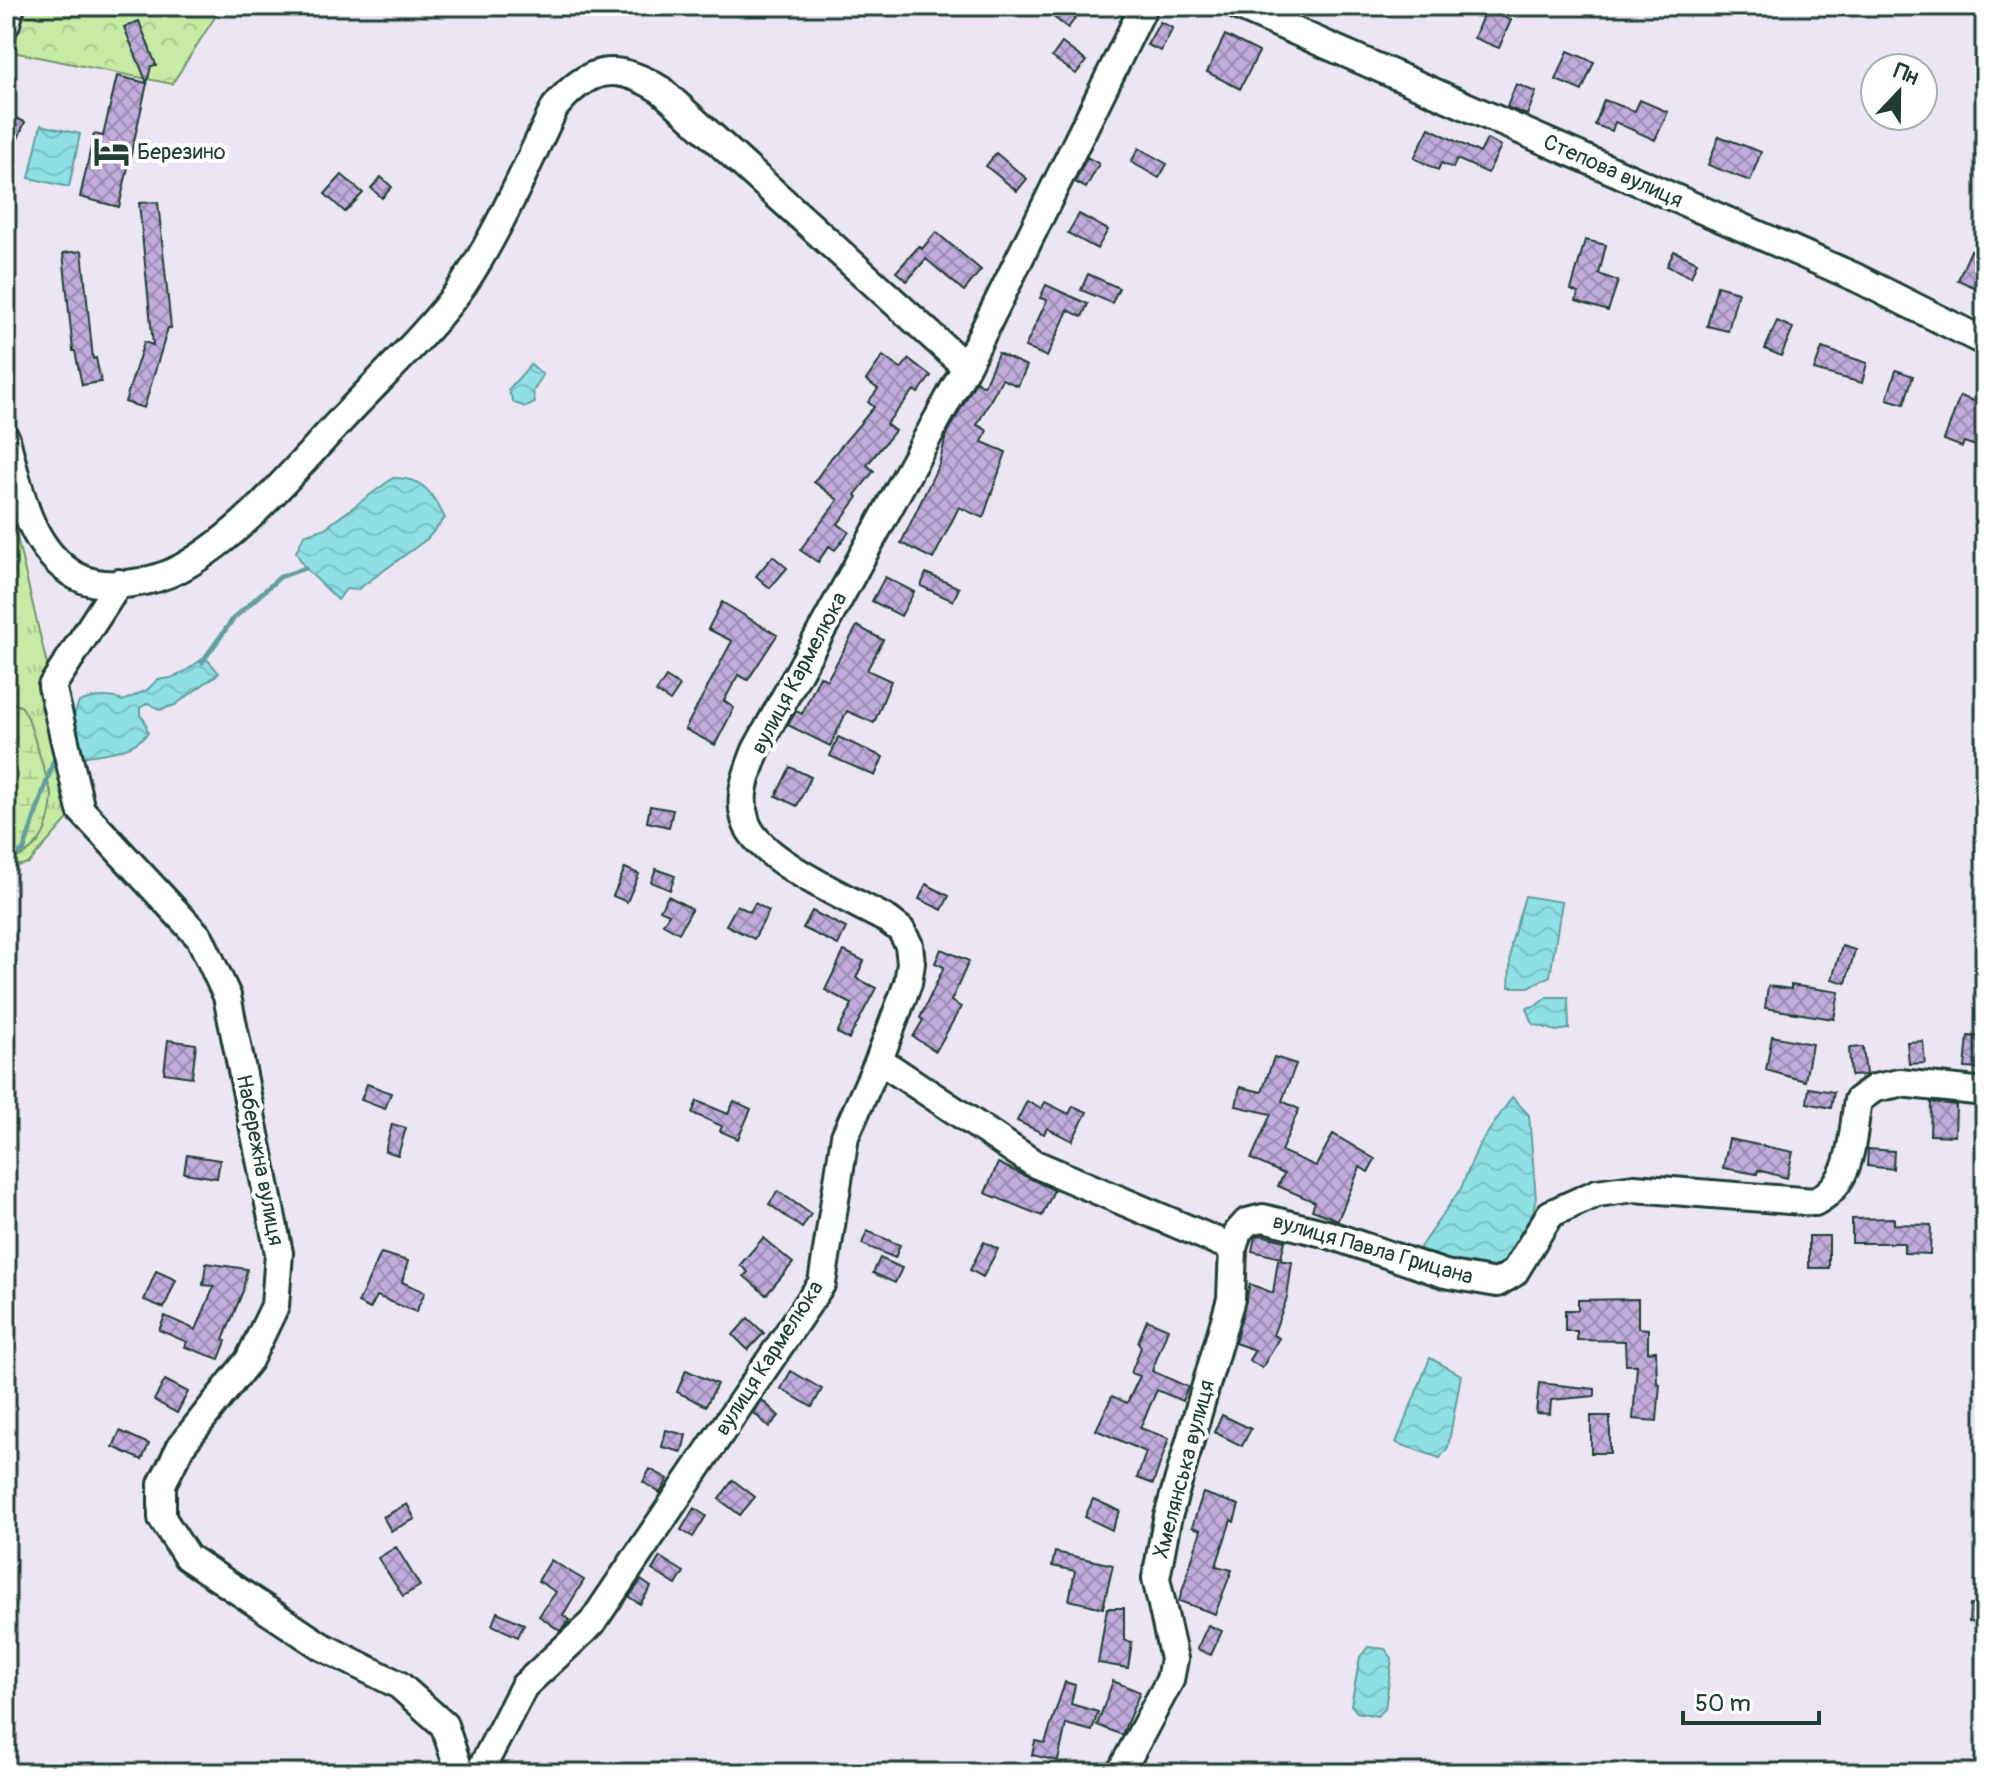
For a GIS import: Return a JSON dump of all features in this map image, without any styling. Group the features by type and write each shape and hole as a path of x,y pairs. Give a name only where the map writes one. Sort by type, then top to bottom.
{"street":[{"path":"6,24 11,6"},
{"name":"вулиця Кармелюка","path":"479,1773 524,1686 592,1623 822,1283 845,1136 879,1060 908,983 911,963 909,945 901,930 888,920 775,858 757,842 746,822 742,794 756,750 966,367 1144,6"},
{"name":"Степова вулиця","path":"1238,6 1857,278 1985,342"},
{"path":"6,439 28,515 41,543 75,575 89,581 149,581 198,558 240,525 424,332 462,285 480,256 555,107 571,87 605,71 621,71 642,77 661,90 966,367"},
{"name":"Набережна вулиця","path":"119,583 52,686 81,810 200,938 227,996 279,1253 275,1306 249,1360 181,1446 162,1484 162,1518 187,1557 321,1646 399,1685 444,1725 460,1773"},
{"path":"879,1060 1035,1164 1233,1248"},
{"name":"вулиця Павла Грицана","path":"1233,1248 1238,1232 1247,1222 1263,1218 1327,1234 1445,1274 1497,1283 1514,1273 1550,1214 1567,1204 1597,1193 1634,1188 1815,1202 1831,1194 1847,1168 1858,1100 1875,1088 1900,1083 1985,1092"},
{"name":"Хмелянська вулиця","path":"1120,1773 1170,1680 1174,1659 1156,1578 1167,1520 1231,1299 1233,1248"}],"green space":[{"path":"23,6 222,6 172,84 13,52"},
{"path":"6,491 52,686 73,813 29,863 6,868"},
{"path":"14,703 22,707 28,718 52,795 49,819 41,838 27,852 6,862 6,707"}],"water":[{"path":"41,125 80,134 69,187 29,178"},
{"path":"531,364 543,375 533,392 535,403 526,407 514,403 508,390"},
{"path":"393,478 420,484 445,518 427,539 357,590 346,589 338,600 305,568 296,552 304,535 325,528"},
{"path":"205,657 219,673 175,705 160,710 148,703 140,708 148,733 141,740 117,751 80,757 73,718 79,702 101,697 123,701 147,690 158,679 171,678"},
{"path":"1525,896 1562,902 1550,976 1529,987 1509,987 1511,944"},
{"path":"1547,997 1568,997 1569,1029 1556,1031 1533,1024 1527,1008"},
{"path":"1512,1097 1529,1115 1536,1198 1527,1239 1507,1268 1486,1280 1420,1258 1420,1247 1461,1188 1478,1147"},
{"path":"1430,1358 1461,1375 1448,1447 1440,1458 1396,1443"},
{"path":"1368,1647 1385,1649 1392,1658 1385,1709 1377,1716 1357,1712 1351,1705 1360,1657"}],"building":[{"path":"1039,6 1084,6 1068,28"},
{"path":"1485,10 1511,20 1499,48 1474,38"},
{"path":"139,21 156,65 151,66 119,207 80,197 94,134 103,136 117,76 147,83 124,27"},
{"path":"1160,22 1173,28 1161,51 1147,45"},
{"path":"1225,35 1259,52 1240,89 1207,72"},
{"path":"1062,43 1086,61 1076,74 1052,57"},
{"path":"1568,51 1594,62 1582,91 1556,80"},
{"path":"1516,84 1536,92 1527,115 1507,107"},
{"path":"1604,100 1635,111 1640,100 1668,112 1655,140 1615,122 1612,131 1595,125"},
{"path":"13,117 25,122 6,167 6,132"},
{"path":"1429,128 1480,153 1487,139 1501,146 1488,173 1457,159 1453,168 1441,163 1438,170 1414,158"},
{"path":"1719,136 1761,152 1750,181 1708,165"},
{"path":"1139,148 1167,164 1159,178 1131,162"},
{"path":"996,153 1027,179 1017,191 986,166"},
{"path":"1087,157 1099,164 1086,188 1075,182"},
{"path":"342,175 363,193 345,212 325,194"},
{"path":"381,177 392,187 382,198 371,188"},
{"path":"158,202 171,328 168,328 144,408 125,402 144,342 153,345 139,203"},
{"path":"1079,214 1108,230 1097,249 1068,233"},
{"path":"936,232 981,270 964,291 926,259 907,281 896,272"},
{"path":"1585,240 1606,245 1599,274 1618,281 1608,311 1576,301 1578,293 1571,290"},
{"path":"1971,250 1985,256 1985,292 1958,280"},
{"path":"82,251 93,359 96,358 101,382 82,385 73,351 63,253"},
{"path":"1674,251 1697,262 1691,277 1667,266"},
{"path":"1088,274 1119,288 1112,303 1081,290"},
{"path":"1046,285 1088,304 1082,317 1068,310 1047,357 1025,347 1047,300 1040,298"},
{"path":"1717,286 1738,292 1728,331 1707,326"},
{"path":"1777,321 1793,328 1781,356 1765,349"},
{"path":"1822,348 1867,363 1862,383 1814,370"},
{"path":"998,353 1027,366 1018,386 1002,379 977,425 987,430 982,442 1006,452 983,518 959,507 933,559 901,543 939,464 946,436 976,381 984,386"},
{"path":"883,356 901,369 909,359 931,376 918,393 914,390 886,424 895,431 867,465 874,471 838,524 849,532 835,550 829,546 818,562 800,550 838,500 814,482 874,407 868,402 878,389 866,380"},
{"path":"1896,370 1913,376 1904,404 1887,399"},
{"path":"1960,396 1985,405 1985,449 1964,442 1962,447 1944,440"},
{"path":"773,556 787,568 770,588 756,576"},
{"path":"926,573 959,588 953,601 921,586"},
{"path":"885,577 914,592 901,616 872,601"},
{"path":"722,602 777,635 748,680 738,675 724,701 734,708 715,745 685,729 732,641 708,629"},
{"path":"857,626 883,640 867,670 891,681 874,723 847,711 830,746 788,725 796,711 802,714 820,676 827,680"},
{"path":"666,677 680,686 670,701 656,692"},
{"path":"838,737 883,757 875,776 830,756"},
{"path":"790,767 811,777 797,806 776,796"},
{"path":"650,806 673,810 669,827 647,822"},
{"path":"625,868 639,874 627,902 613,896"},
{"path":"656,869 675,876 670,890 651,882"},
{"path":"926,884 949,896 942,910 919,899"},
{"path":"668,896 692,909 679,933 663,924 669,914 660,910"},
{"path":"755,903 769,911 754,939 726,925 737,905 750,912"},
{"path":"812,911 846,928 838,945 803,928"},
{"path":"1842,946 1855,950 1846,983 1832,979"},
{"path":"941,949 969,961 951,1001 961,1007 936,1051 913,1037 944,967 935,963"},
{"path":"844,951 864,961 856,978 876,988 849,1039 837,1033 852,1004 825,990"},
{"path":"1791,985 1839,992 1834,1019 1765,1008 1768,986 1791,989"},
{"path":"1772,1036 1812,1044 1805,1081 1766,1070"},
{"path":"1968,1036 1983,1037 1980,1069 1965,1068"},
{"path":"168,1040 196,1044 192,1077 164,1073"},
{"path":"1923,1041 1925,1063 1909,1064 1907,1042"},
{"path":"1863,1047 1866,1075 1851,1076 1849,1048"},
{"path":"1274,1057 1296,1064 1282,1101 1299,1109 1281,1151 1316,1166 1333,1134 1375,1159 1368,1172 1360,1167 1338,1220 1312,1210 1315,1202 1278,1186 1284,1174 1251,1159 1271,1114 1236,1106 1240,1087 1262,1092"},
{"path":"367,1084 391,1093 385,1109 361,1100"},
{"path":"1809,1088 1834,1092 1831,1108 1807,1103"},
{"path":"697,1101 728,1114 734,1101 751,1109 738,1139 720,1131 722,1126 692,1113"},
{"path":"1027,1101 1041,1109 1045,1102 1069,1114 1073,1106 1087,1112 1072,1141 1047,1128 1044,1134 1017,1121"},
{"path":"1931,1102 1956,1105 1955,1136 1930,1135"},
{"path":"392,1124 406,1128 398,1155 385,1151"},
{"path":"1729,1139 1793,1152 1787,1178 1758,1170 1757,1174 1723,1168"},
{"path":"1868,1149 1894,1151 1893,1169 1867,1166"},
{"path":"187,1155 220,1160 217,1178 184,1173"},
{"path":"998,1163 1054,1190 1042,1216 985,1193"},
{"path":"778,1191 811,1214 802,1228 769,1204"},
{"path":"1894,1218 1894,1224 1931,1225 1930,1254 1904,1253 1904,1243 1852,1243 1852,1219"},
{"path":"867,1231 900,1245 895,1258 862,1244"},
{"path":"1260,1235 1285,1241 1281,1258 1252,1251 1255,1237"},
{"path":"1809,1236 1829,1236 1829,1268 1809,1268"},
{"path":"763,1238 793,1263 766,1295 744,1276 748,1272 740,1265"},
{"path":"984,1242 998,1249 983,1277 970,1270"},
{"path":"381,1253 408,1261 402,1282 425,1292 416,1312 377,1296 370,1309 358,1303"},
{"path":"880,1258 902,1268 895,1283 873,1273"},
{"path":"1278,1260 1292,1262 1287,1298 1273,1335 1279,1338 1262,1368 1249,1360 1255,1350 1235,1343 1250,1284 1273,1293"},
{"path":"206,1263 247,1269 243,1291 223,1340 226,1341 219,1359 185,1347 187,1342 159,1330 165,1316 196,1330 214,1286 203,1285"},
{"path":"156,1271 176,1280 164,1308 144,1300"},
{"path":"1638,1299 1638,1328 1648,1329 1648,1352 1656,1351 1657,1383 1660,1384 1657,1421 1633,1419 1637,1365 1626,1365 1625,1341 1577,1340 1577,1331 1565,1331 1565,1310 1578,1310 1578,1300"},
{"path":"748,1318 764,1333 748,1350 733,1335"},
{"path":"1147,1320 1168,1329 1152,1371 1188,1387 1182,1401 1157,1390 1140,1428 1169,1438 1153,1484 1137,1478 1146,1452 1096,1430 1112,1396 1127,1403 1140,1376 1131,1373"},
{"path":"686,1370 717,1384 706,1406 677,1392"},
{"path":"791,1371 822,1389 812,1407 781,1389"},
{"path":"165,1380 188,1392 177,1413 154,1400"},
{"path":"1539,1383 1595,1389 1595,1396 1551,1400 1550,1414 1536,1413"},
{"path":"762,1400 779,1416 769,1427 754,1413"},
{"path":"1222,1415 1251,1429 1242,1446 1214,1432"},
{"path":"1591,1416 1610,1416 1610,1453 1591,1453"},
{"path":"666,1430 686,1435 682,1452 662,1447"},
{"path":"120,1431 149,1444 142,1460 113,1447"},
{"path":"650,1469 668,1479 660,1493 643,1482"},
{"path":"733,1480 755,1497 740,1515 719,1499"},
{"path":"1203,1493 1239,1505 1216,1566 1232,1570 1215,1614 1179,1601 1201,1530 1192,1527"},
{"path":"1093,1499 1120,1511 1112,1530 1085,1517"},
{"path":"407,1504 415,1519 391,1531 383,1517"},
{"path":"694,1508 706,1516 693,1537 681,1530"},
{"path":"396,1547 420,1586 403,1596 378,1558"},
{"path":"1055,1552 1113,1565 1103,1608 1069,1600 1075,1571 1052,1566"},
{"path":"660,1557 684,1572 676,1585 652,1570"},
{"path":"551,1560 584,1580 563,1615 570,1620 560,1631 539,1616 556,1592 538,1581"},
{"path":"641,1580 651,1587 640,1604 629,1597"},
{"path":"1970,1605 1985,1606 1985,1623 1969,1622"},
{"path":"1107,1608 1124,1608 1124,1640 1132,1642 1128,1668 1098,1663"},
{"path":"497,1612 524,1624 518,1637 492,1625"},
{"path":"1208,1625 1222,1631 1211,1655 1197,1649"},
{"path":"1113,1681 1140,1692 1122,1735 1097,1725"},
{"path":"1065,1682 1075,1685 1071,1704 1098,1712 1092,1731 1066,1724 1058,1761 1032,1755 1035,1741 1045,1743"}],"waterway":[{"path":"202,662 234,618 280,577 305,568"},
{"path":"6,856 23,852 56,754"}],"place":[{"name":"Березино","path":"111,152"}]}
